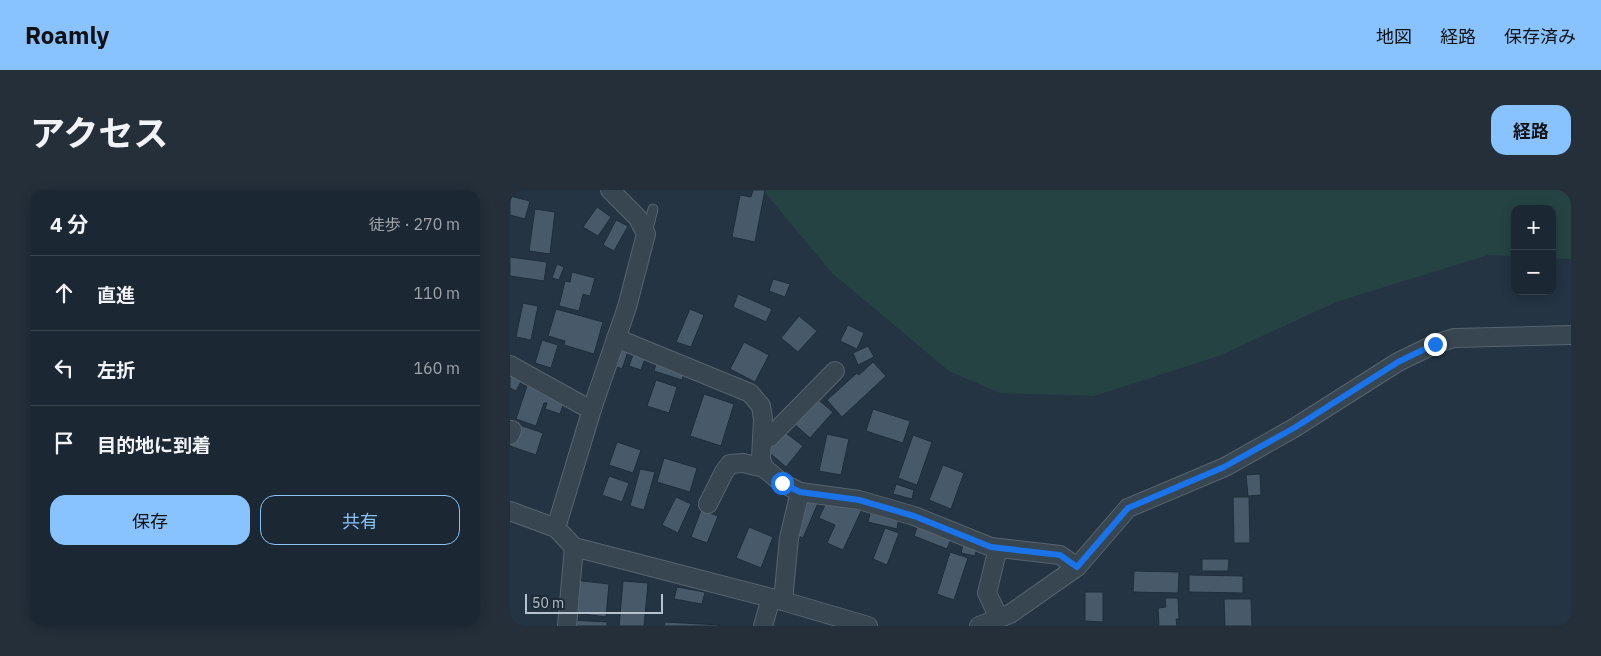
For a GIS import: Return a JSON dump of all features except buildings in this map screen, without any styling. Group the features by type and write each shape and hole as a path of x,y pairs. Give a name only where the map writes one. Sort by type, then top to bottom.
{"street":[{"path":"556,528 592,409 627,308 646,234 638,218 610,190"},
{"path":"978,626 1010,614 1077,567 1128,508 1224,467 1294,428 1398,362 1435,344 1454,338 1571,336"},
{"path":"616,338 750,393 761,406 763,419 761,459 764,468"},
{"path":"510,365 582,406 592,409"},
{"path":"762,441 770,437 835,371"},
{"path":"708,504 730,464 742,463 764,468 782,483 800,492 859,500 904,514 991,547 1060,555 1077,567"},
{"path":"763,626 777,600 800,492"},
{"path":"510,511 556,528 574,548 777,600 868,626"},
{"path":"567,626 574,548"},
{"path":"998,548 988,593 999,618"}],"lane":[{"path":"646,234 653,209"}],"green space":[{"path":"763,190 1571,190 1571,259 1556,258 1556,205 1511,205 1511,256 1488,255 1336,302 1219,356 1094,396 1000,393 949,371 832,273"}],"route":[{"path":"782,483 800,492 859,500 914,516 991,547 1060,555 1077,567 1128,508 1224,467 1294,428 1398,362 1435,344"}]}
